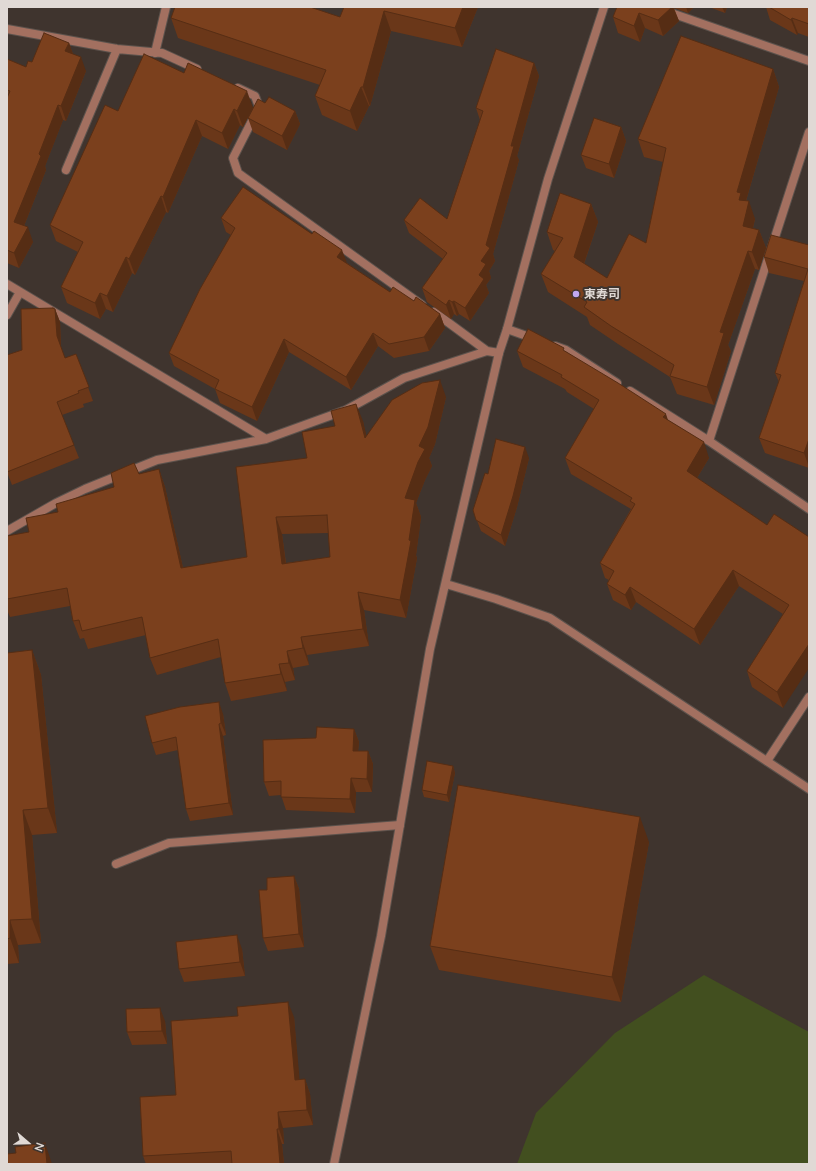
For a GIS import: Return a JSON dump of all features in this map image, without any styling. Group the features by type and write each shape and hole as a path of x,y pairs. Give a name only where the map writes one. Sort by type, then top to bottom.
{"street":[{"path":"155,53 166,7"},
{"path":"334,1164 382,936 430,649 499,353 548,179 604,7"},
{"path":"654,7 809,60"},
{"path":"7,29 117,49 162,54 205,73"},
{"path":"66,170 117,49"},
{"path":"234,86 255,96 259,107 233,158 238,173 487,351 499,353"},
{"path":"709,441 809,132"},
{"path":"7,284 266,439"},
{"path":"7,315 20,292"},
{"path":"507,329 566,350 709,441 809,509"},
{"path":"7,531 56,503 85,489 157,460 266,439 346,410 404,378 487,351"},
{"path":"446,584 496,599 550,618 809,788"},
{"path":"768,761 809,697"},
{"path":"116,864 169,843 400,825"}],"green space":[{"path":"704,975 809,1032 809,1164 517,1164 536,1113 615,1033"}],"building":[{"path":"175,7 310,7 340,17 344,7 463,7 455,28 384,11 363,87 361,87 350,111 315,96 326,70 171,18"},
{"path":"617,7 672,7 658,20 639,13 634,26 613,17"},
{"path":"769,7 809,7 809,24 792,18 791,20"},
{"path":"44,33 69,43 65,51 81,57 61,106 58,105 39,154 41,156 14,222 28,227 14,253 7,250 7,98 10,91 7,90 7,59 26,67 28,61 32,62"},
{"path":"681,36 773,69 737,192 741,193 739,200 749,201 743,226 759,230 752,252 748,251 720,332 724,333 707,387 670,376 674,365 611,326 584,307 587,302 541,274 563,238 547,232 560,193 591,204 574,257 607,278 629,234 646,243 666,148 638,139"},
{"path":"496,49 534,63 511,146 514,146 486,245 490,248 481,261 486,264 479,275 484,279 465,308 454,301 452,302 449,300 446,305 422,288 447,253 404,220 420,198 447,219 483,111 476,108"},
{"path":"144,54 184,73 188,63 247,91 237,111 234,109 222,133 196,120 163,197 161,196 129,259 126,257 107,296 100,293 95,303 61,287 83,242 50,225 105,105 118,111"},
{"path":"269,97 295,111 282,136 248,118 258,99 265,103"},
{"path":"594,118 621,127 609,164 581,155"},
{"path":"243,187 312,234 314,231 342,250 337,257 390,292 393,287 414,301 416,297 440,314 424,337 389,344 373,333 346,377 284,339 252,407 215,389 219,380 169,353 200,289 235,228 221,218"},
{"path":"771,235 809,245 809,439 804,453 759,438 781,375 775,373 808,269 764,257"},
{"path":"21,309 55,309 57,336 65,358 76,354 89,387 57,402 74,445 7,472 7,355 22,350"},
{"path":"528,329 564,348 563,350 666,414 663,417 704,442 687,471 767,525 774,514 809,537 809,644 777,692 747,671 789,605 733,570 694,629 630,587 625,595 607,584 614,571 600,563 635,504 630,501 632,498 565,458 599,400 561,377 562,375 517,351"},
{"path":"440,380 428,427 419,446 425,449 418,462 405,498 415,500 409,540 411,541 400,600 358,592 363,629 301,637 303,648 287,651 289,663 279,664 281,674 225,683 218,639 150,658 142,617 82,631 79,620 73,621 67,588 7,599 7,536 29,532 26,518 58,512 56,504 114,487 111,473 134,463 139,474 159,469 181,568 247,557 236,467 307,458 302,432 335,426 331,411 356,404 365,438 392,400 422,383","holes":["327,515 330,557 282,564 276,517"]},
{"path":"496,439 525,447 513,496 501,535 476,520 473,510 485,473 488,474"},
{"path":"32,650 48,808 23,810 32,919 10,920 10,938 7,939 7,653"},
{"path":"219,702 221,723 219,724 229,803 186,809 176,737 152,743 145,716 180,707"},
{"path":"317,727 354,729 353,751 368,751 367,779 351,778 350,799 281,797 281,781 264,782 263,740 316,738"},
{"path":"427,761 453,766 447,795 422,790"},
{"path":"458,785 640,817 612,977 430,946"},
{"path":"294,876 299,934 263,938 259,890 267,890 267,878"},
{"path":"237,935 240,962 179,969 176,942"},
{"path":"288,1002 295,1080 305,1079 307,1110 278,1112 279,1129 277,1129 280,1164 232,1164 231,1151 143,1156 140,1097 176,1095 171,1021 238,1016 237,1007"},
{"path":"160,1008 162,1031 127,1032 126,1009"},
{"path":"45,1143 47,1164 7,1164 7,1154 16,1153 15,1147"}],"place":[{"name":"東寿司","path":"576,294"}]}
